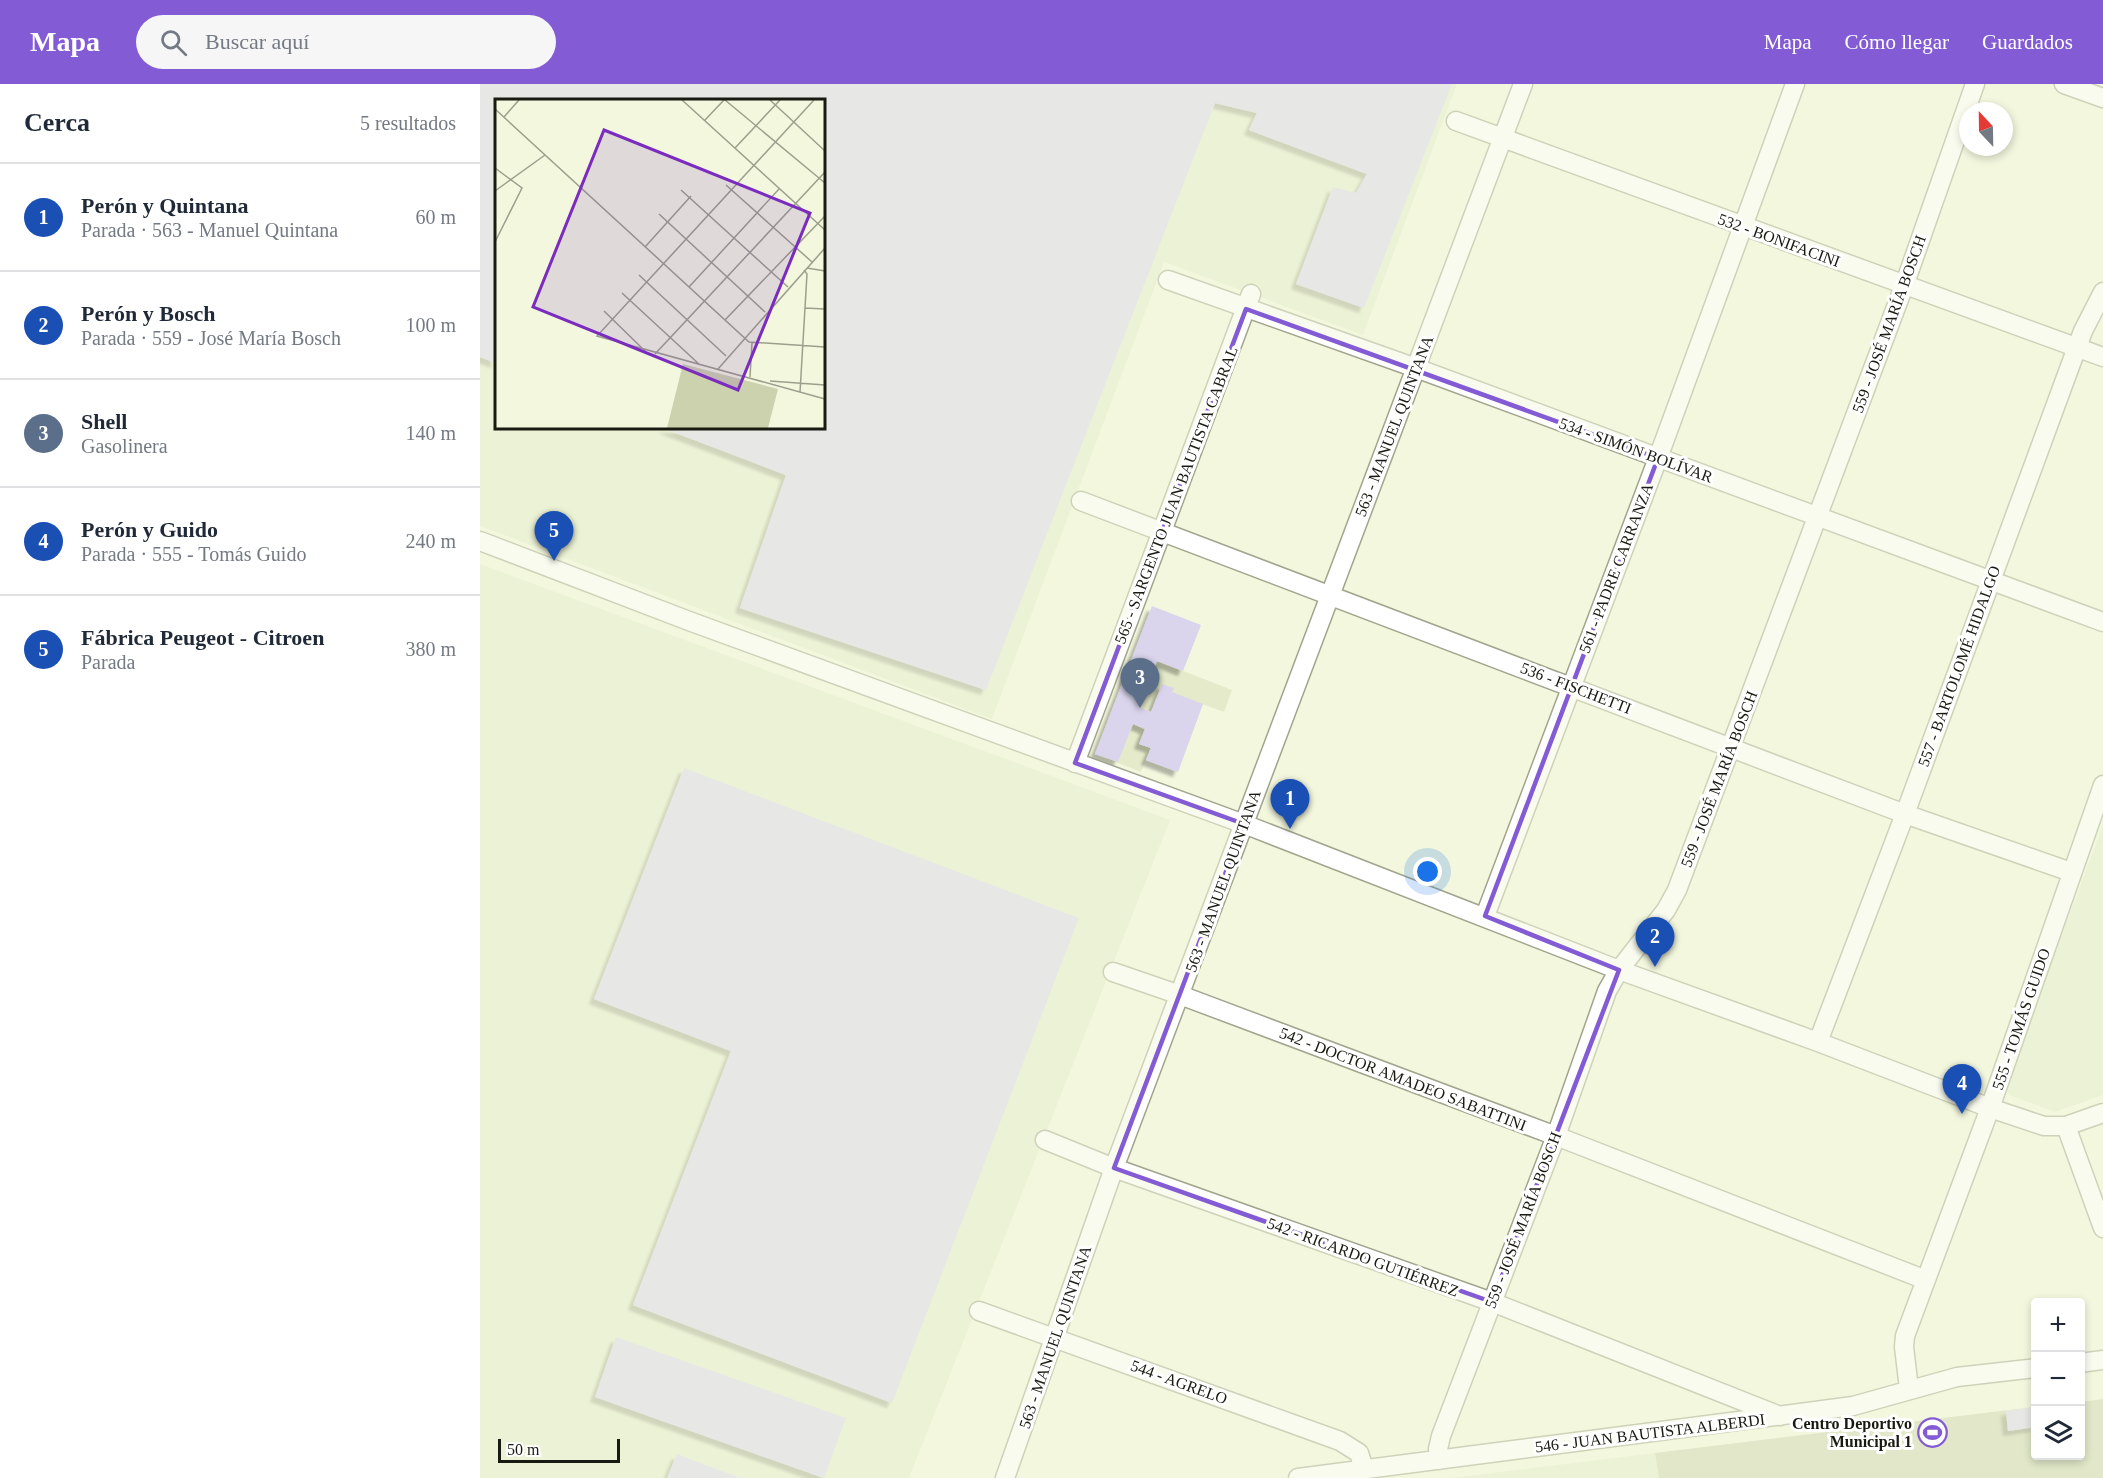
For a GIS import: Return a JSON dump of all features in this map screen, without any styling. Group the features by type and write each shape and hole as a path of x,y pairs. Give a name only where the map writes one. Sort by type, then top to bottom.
{"street":[{"name":"563 - MANUEL QUINTANA","path":"1005,1478 1114,1168 1523,84"},
{"name":"561 - PADRE CARRANZA","path":"1485,916 1658,458 1741,226 1795,84"},
{"name":"559 - JOSÉ MARÍA BOSCH","path":"1439,1460 1438,1449 1441,1436 1556,1136 1607,991 1619,970 1672,901 1904,285 1975,84"},
{"path":"2064,84 2103,98"},
{"name":"532 - BONIFACINI","path":"1455,121 2103,357"},
{"name":"534 - SIMÓN BOLÍVAR","path":"1168,280 1248,302 1416,368 2103,622"},
{"name":"557 - BARTOLOMÉ HIDALGO","path":"1818,1042 1905,814 2076,348 2103,292"},
{"name":"565 - SARGENTO JUAN BAUTISTA CABRAL","path":"1075,763 1248,302"},
{"name":"536 - FISCHETTI","path":"1081,501 1905,814 2071,872"},
{"path":"480,541 689,621 1244,824 1619,970 1818,1042 1990,1108 2044,1126 2066,1126 2103,1113"},
{"name":"555 - TOMÁS GUIDO","path":"1909,1389 1904,1347 1905,1336 1990,1108 2103,786"},
{"name":"542 - DOCTOR AMADEO SABATTINI","path":"1113,972 1556,1136 1926,1280"},
{"path":"2066,1126 2103,1228"},
{"name":"542 - RICARDO GUTIÉRREZ","path":"1045,1140 1114,1168 1492,1302 1780,1416"},
{"name":"544 - AGRELO","path":"979,1311 1340,1441 1359,1453 1364,1469"},
{"path":"2085,1362 2103,1360"},
{"name":"546 - JUAN BAUTISTA ALBERDI","path":"1298,1478 1853,1406 1957,1377 2031,1369"}],"highlighted area":[{"path":"1246,309 1658,458 1485,916 1619,970 1492,1302 1114,1168 1244,824 1075,763"}],"shaded area":[{"path":"480,84 1457,84 1363,335 1164,262 992,719 480,526"},
{"path":"480,564 1170,820 909,1478 480,1478"},
{"path":"1135,652 1232,690 1224,712 1172,693 1141,772 1095,754"},
{"path":"2103,825 2103,1095 2055,1112 2009,1095 2005,1086"},
{"name":"Centro Deportivo Municipal 1","path":"2103,1399 2103,1478 1659,1478 1655,1453 2031,1407 2031,1460 2085,1460 2085,1401"},
{"path":"1655,1453 1659,1478 1452,1478"}],"building":[{"path":"480,84 1452,84 1364,308 1296,284 1333,187 1356,193 1367,174 1249,130 1257,113 1215,103 986,690 740,608 786,475 666,429 825,429 825,99 495,99 495,363 480,357"},
{"path":"1152,606 1201,625 1183,671 1157,661 1139,707 1151,712 1162,684 1174,688 1172,692 1203,704 1178,772 1146,760 1151,748 1139,744 1145,729 1133,724 1118,762 1095,754"},
{"path":"684,768 1079,918 892,1403 633,1305 731,1051 594,999"},
{"path":"616,1337 846,1418 824,1478 595,1397"},
{"path":"2031,1407 2031,1428 2008,1431 2006,1411"},
{"path":"677,1454 740,1478 667,1478"}],"place":[{"name":"Fábrica Peugeot - Citroen","path":"554,561"},
{"name":"Shell","path":"1140,708"},
{"name":"Perón y Quintana","path":"1290,829"},
{"name":"Perón y Bosch","path":"1655,967"},
{"name":"Perón y Guido","path":"1962,1114"},
{"name":"Centro Deportivo Municipal 1","path":"1933,1432"}]}
